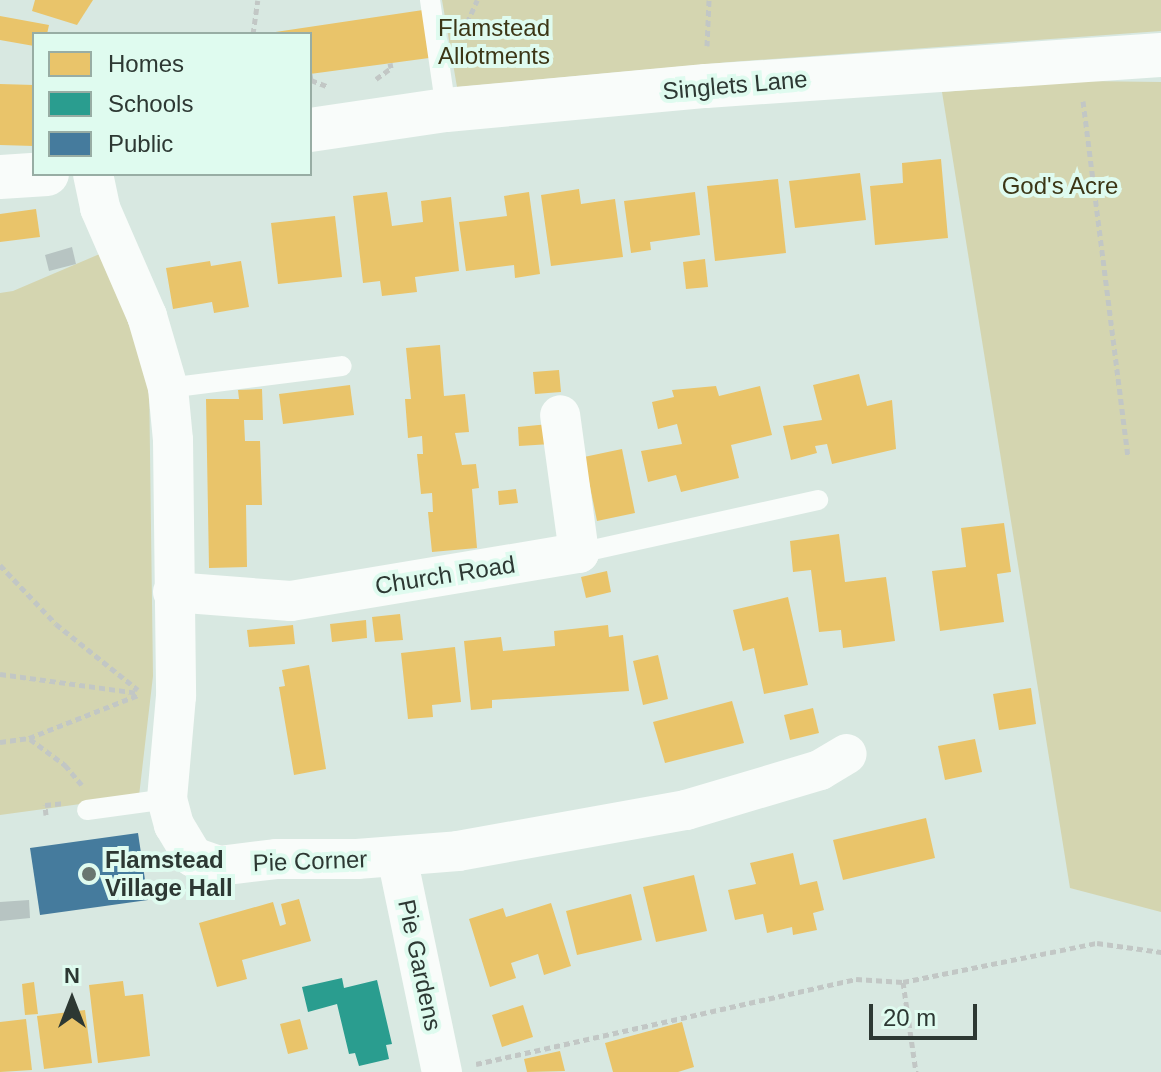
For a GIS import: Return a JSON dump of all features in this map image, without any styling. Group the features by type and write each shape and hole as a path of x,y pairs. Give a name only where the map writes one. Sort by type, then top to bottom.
{"street":[{"name":"Singlets Lane","path":"312,130 446,110 706,86 1161,55"},
{"path":"0,177 32,175"},
{"path":"93,176 100,208 147,316 168,388 173,440 176,696 167,799"},
{"path":"560,415 579,553"},
{"name":"Church Road","path":"173,592 291,601 579,553"},
{"name":"Pie Corner","path":"167,799 174,825 193,857 219,866 276,859 397,857 458,851 686,810 820,770 847,754"},
{"name":"Pie Gardens","path":"397,857 458,1068"}],"lane":[{"path":"430,0 446,110"},
{"path":"168,388 342,366"},
{"path":"579,553 818,500"},
{"path":"86,802 167,799"}],"path":[{"path":"253,32 258,0"},
{"path":"1083,97 1128,457"},
{"path":"0,565 56,624 142,693"},
{"path":"0,674 142,693"},
{"path":"0,742 29,738 142,693"},
{"path":"29,738 65,765 84,786 86,802"},
{"path":"45,805 46,815"},
{"path":"458,1068 856,979 903,982 1097,943 1161,952"},
{"path":"903,982 916,1072"}],"green space":[{"name":"Flamstead Allotments","path":"442,0 1161,0 1161,31 730,62 457,87"},
{"name":"God's Acre","path":"1081,81 1161,82 1161,912 1070,888 942,92"},
{"path":"102,253 149,378 153,676 139,796 0,815 0,293 13,291"}],"building: Homes":[{"path":"35,0 93,0 77,25 32,11"},
{"path":"423,10 429,58 312,74 312,32 275,32"},
{"path":"0,16 49,25 47,32 32,32 32,46 0,40"},
{"path":"0,84 32,85 32,146 0,145"},
{"path":"941,159 948,238 875,245 870,186 903,183 902,163"},
{"path":"860,173 866,220 795,228 789,181"},
{"path":"778,179 786,253 715,261 707,186"},
{"path":"579,189 581,204 615,199 623,257 551,266 541,195"},
{"path":"387,192 392,226 423,222 421,201 451,197 459,271 415,277 417,292 382,296 380,281 363,283 353,196"},
{"path":"529,192 540,274 515,278 514,265 466,271 459,222 507,216 504,196"},
{"path":"695,192 700,235 650,242 651,250 631,253 624,201"},
{"path":"36,209 40,237 0,242 0,214"},
{"path":"335,216 342,277 278,284 271,223"},
{"path":"705,259 708,287 686,289 683,262"},
{"path":"210,261 211,266 241,261 249,307 214,313 212,302 173,309 166,268"},
{"path":"440,345 444,396 465,394 469,432 455,433 462,465 476,464 479,488 472,489 477,548 432,552 428,512 433,512 432,493 421,494 417,454 423,454 422,436 408,438 405,399 411,399 406,348"},
{"path":"559,370 561,392 535,394 533,372"},
{"path":"859,374 867,406 892,400 896,449 832,464 827,444 815,446 817,453 791,460 783,426 822,420 813,385"},
{"path":"350,385 354,415 283,424 279,394"},
{"path":"716,386 719,396 760,386 772,435 731,445 739,478 681,492 676,475 648,482 641,451 682,444 677,424 658,429 652,402 674,397 672,390"},
{"path":"262,389 263,420 244,420 245,441 260,441 262,505 246,505 247,567 209,568 206,399 239,399 238,390"},
{"path":"549,424 551,444 519,446 518,427"},
{"path":"622,449 635,513 597,521 584,457"},
{"path":"516,489 518,503 499,505 498,491"},
{"path":"1004,523 1011,572 997,574 1004,622 940,631 932,571 966,567 961,528"},
{"path":"839,534 845,582 886,577 895,641 843,648 841,630 819,632 811,570 793,572 790,541"},
{"path":"607,571 611,592 586,598 581,577"},
{"path":"788,597 808,685 764,694 754,648 743,651 733,610"},
{"path":"400,614 403,640 375,642 372,617"},
{"path":"366,620 367,638 332,642 330,624"},
{"path":"293,625 295,644 249,647 247,630"},
{"path":"608,625 609,637 623,635 629,691 492,700 492,708 471,710 464,641 501,637 503,651 555,646 554,631"},
{"path":"455,647 461,702 432,705 433,717 408,719 401,653"},
{"path":"658,655 668,699 643,705 633,661"},
{"path":"309,665 326,769 294,775 279,687 285,686 282,670"},
{"path":"1031,688 1036,724 999,730 993,694"},
{"path":"732,701 744,743 665,763 653,722"},
{"path":"813,708 819,733 790,740 784,715"},
{"path":"975,739 982,772 945,780 938,746"},
{"path":"926,818 935,858 843,880 833,840"},
{"path":"793,853 800,885 817,881 824,910 813,913 817,930 793,935 792,927 767,933 763,914 735,920 728,890 756,884 750,863"},
{"path":"694,875 707,931 656,942 643,887"},
{"path":"631,894 642,940 577,955 566,911"},
{"path":"299,899 311,941 242,960 247,979 217,987 199,923 273,902 280,926 286,924 281,904"},
{"path":"551,903 571,966 544,975 538,954 511,963 516,978 490,987 469,919 503,908 506,917"},
{"path":"123,981 125,996 143,994 150,1056 98,1063 89,985"},
{"path":"34,982 38,1014 25,1015 22,984"},
{"path":"523,1005 533,1037 502,1047 492,1015"},
{"path":"85,1010 92,1063 44,1069 37,1016"},
{"path":"26,1019 32,1070 0,1072 0,1022"},
{"path":"300,1019 308,1049 288,1054 280,1024"},
{"path":"682,1022 694,1067 678,1072 613,1072 605,1043"},
{"path":"560,1051 565,1071 527,1072 524,1059"}],"building: Schools":[{"path":"342,978 344,988 377,980 392,1044 386,1045 389,1059 359,1066 355,1053 349,1054 337,1004 308,1012 302,987"}],"building: Public":[{"name":"Flamstead Village Hall","path":"138,833 148,900 40,915 30,848"}],"building: Other":[{"path":"72,247 76,264 49,271 45,255"},
{"path":"29,900 30,918 0,921 0,902"}],"place":[{"name":"Flamstead Village Hall","path":"89,874"}]}
